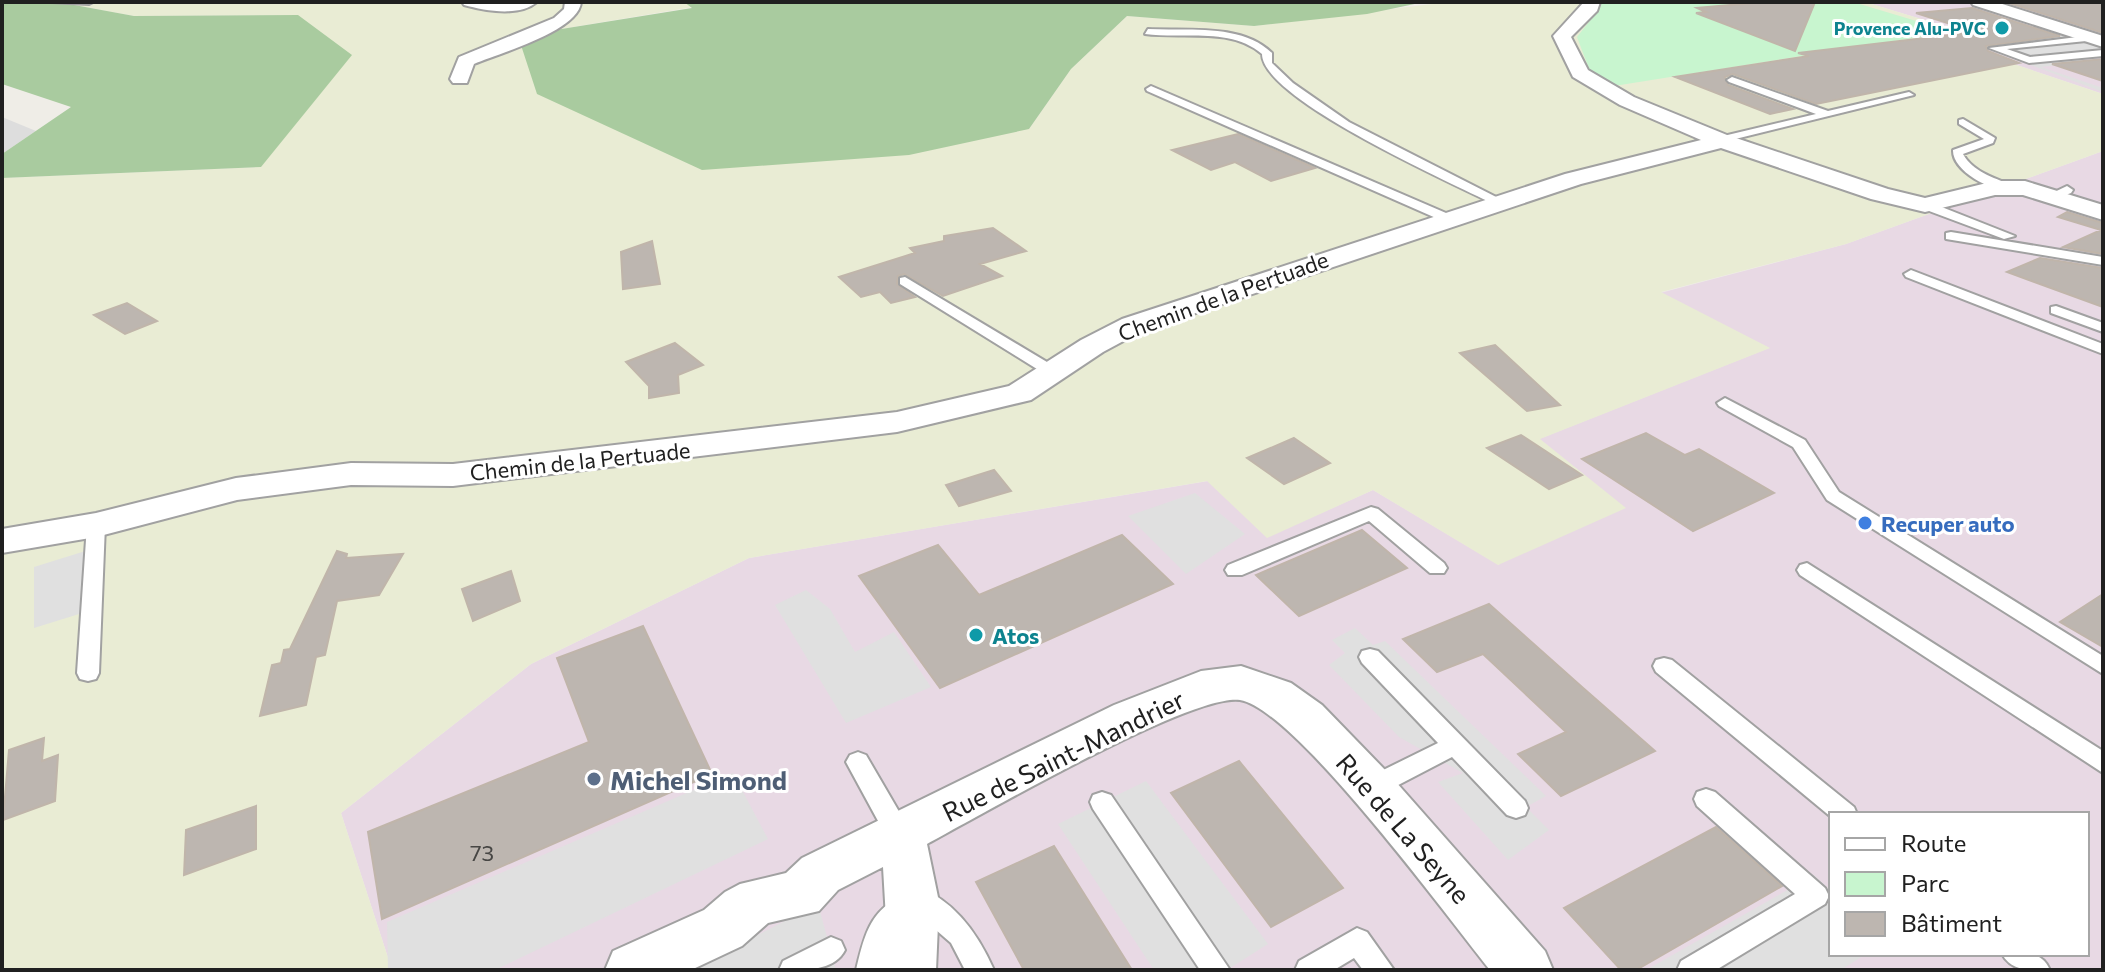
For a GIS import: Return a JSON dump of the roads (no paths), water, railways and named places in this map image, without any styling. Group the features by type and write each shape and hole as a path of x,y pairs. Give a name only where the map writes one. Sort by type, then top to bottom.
{"street":[{"path":"470,2 494,7 529,2"},
{"path":"460,79 466,61 560,22 572,11 573,2"},
{"path":"1592,2 1591,7 1562,36 1580,73 1627,101 1719,140 1880,194 1925,205 1995,188 2025,188 2060,193 2103,213"},
{"path":"1988,3 2012,15 2051,22 2094,40"},
{"name":"Chemin de la Pertuade","path":"2,541 96,525 236,489 322,477 351,474 453,475 897,422 1020,393 1051,371 1132,325 1500,202 1719,140"},
{"name":"Rue de Saint-Mandrier","path":"633,970 723,928 744,909 759,901 800,894 820,874 1130,717 1201,688 1241,683 1275,695"},
{"name":"Rue de La Seyne","path":"1275,695 1306,717 1371,787 1525,970"},
{"path":"899,835 910,865 914,895 908,970"}],"lane":[{"path":"54,2 89,2"},
{"path":"1148,32 1218,35 1257,43 1267,53 1267,64 1284,83 1329,114 1500,202"},
{"path":"2094,40 2029,60 1994,48 2094,40"},
{"path":"1732,80 1827,114"},
{"path":"1151,89 1449,219"},
{"path":"1719,140 1909,95"},
{"path":"1963,122 1990,138 1957,152 1961,163 2007,188"},
{"path":"1925,205 2054,251"},
{"path":"1951,236 2103,261"},
{"path":"1911,274 2103,349"},
{"path":"905,281 1051,371"},
{"path":"2056,310 2103,328"},
{"path":"1725,403 1799,444 1833,496 2103,666"},
{"path":"1235,570 1371,513 1437,568"},
{"path":"88,673 96,525"},
{"path":"1807,570 2103,763"},
{"path":"1370,657 1516,808"},
{"path":"1664,666 1843,812"},
{"path":"1371,787 1455,745"},
{"path":"858,762 899,835"},
{"path":"1691,970 1816,896 1706,799"},
{"path":"1102,802 1216,970"},
{"path":"870,970 879,932 914,895 961,934 980,970"},
{"path":"1309,970 1357,941 1380,970"},
{"path":"793,970 831,950"},
{"path":"2018,956 2036,970"}],"place":[{"name":"Provence Alu-PVC","path":"2002,28"},
{"name":"Recuper auto","path":"1865,523"},
{"name":"Atos","path":"976,635"},
{"name":"Michel Simond","path":"594,779"}]}
